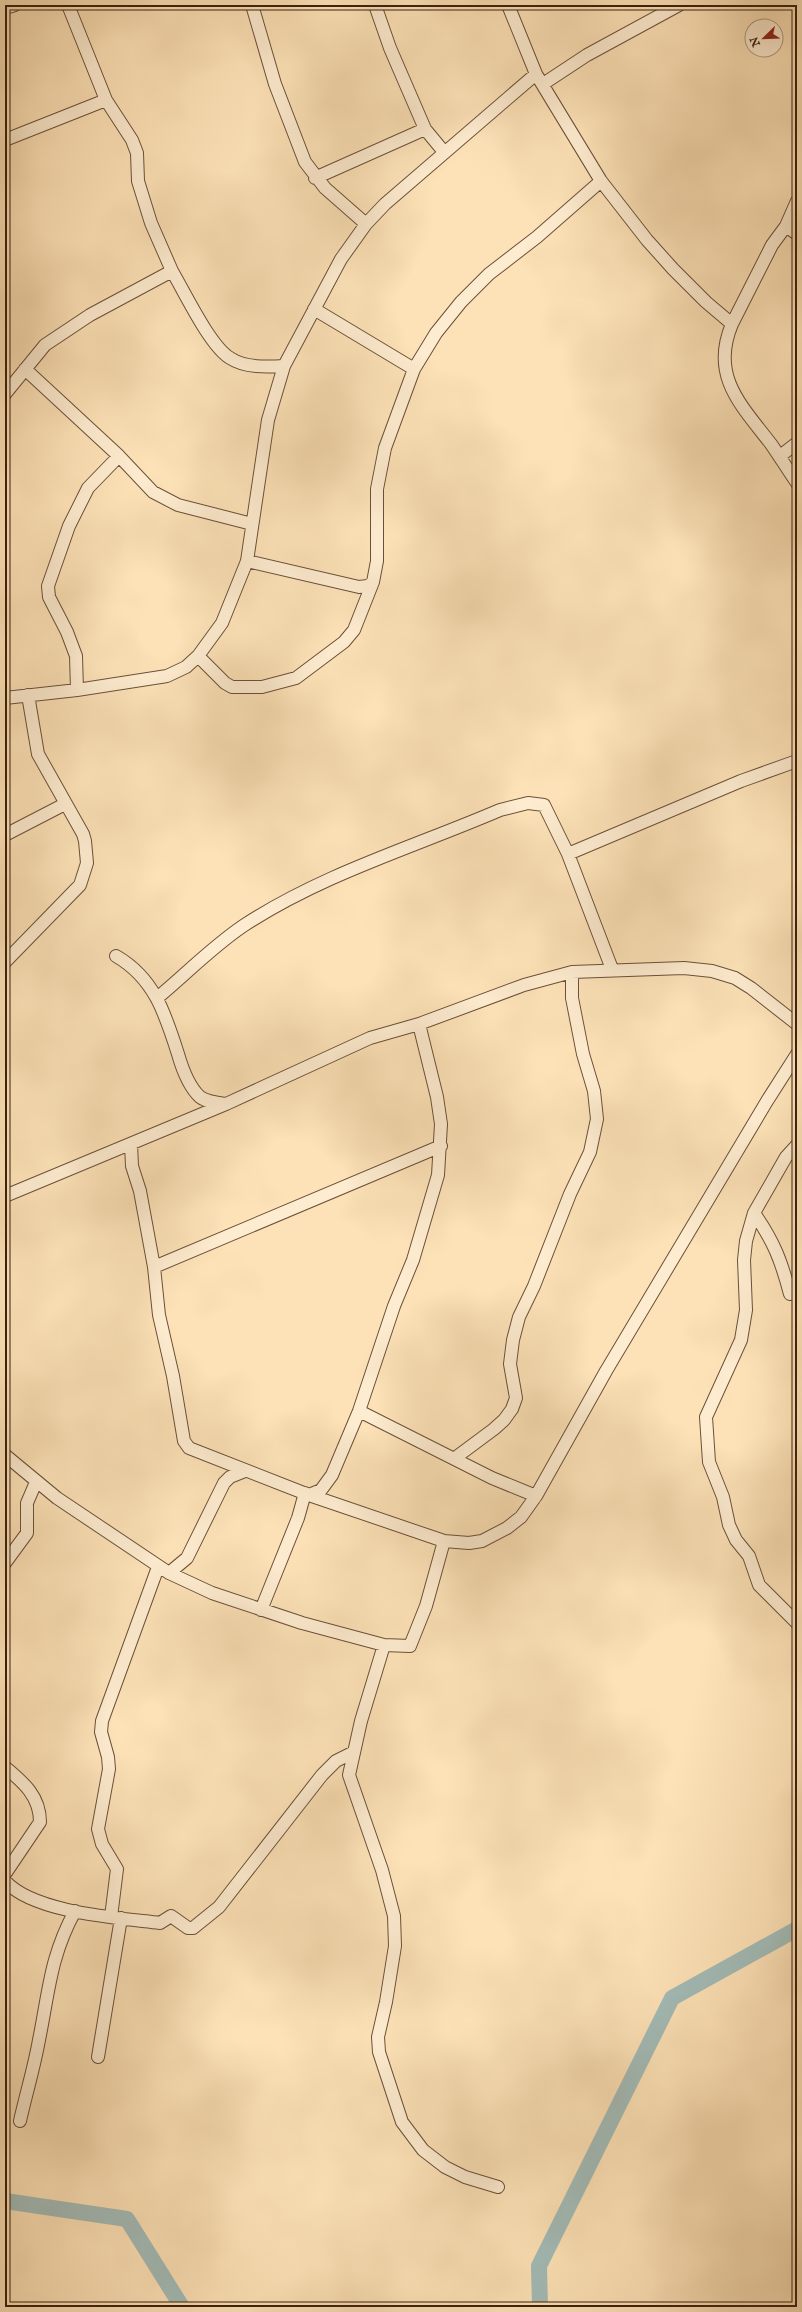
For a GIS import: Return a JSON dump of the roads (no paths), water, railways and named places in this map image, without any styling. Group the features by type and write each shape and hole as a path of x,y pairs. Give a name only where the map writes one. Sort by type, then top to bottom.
{"street":[{"path":"5,8 15,5"},
{"path":"68,5 106,100 132,140 137,153 138,181 151,223 172,272 216,346 229,358 256,366 284,366"},
{"path":"252,5 275,84 305,162 315,178 366,224"},
{"path":"375,5 390,48 425,129 444,152"},
{"path":"508,5 539,79 601,181 647,240 673,269 706,302 732,324"},
{"path":"5,698 77,690 167,676 186,667 198,656 222,623 248,562 252,524 268,420 284,366 341,259 366,224 385,204 444,152 539,79 587,55 679,5"},
{"path":"5,140 106,100"},
{"path":"315,178 425,129"},
{"path":"198,656 224,682 232,687 262,687 296,678 344,642 354,630 373,582 377,561 377,489 385,448 414,369 436,334 461,302 489,274 537,237 601,181"},
{"path":"797,201 786,226 772,245 732,324 725,341 723,353 731,386 739,403 780,456 797,482"},
{"path":"786,226 797,234"},
{"path":"5,394 40,350 71,326 172,272"},
{"path":"314,309 414,369"},
{"path":"25,369 119,456 153,492 167,500 252,524"},
{"path":"780,456 797,443"},
{"path":"77,690 76,656 67,632 49,597 48,586 69,526 88,488 119,456"},
{"path":"248,562 359,587 368,586 373,582"},
{"path":"5,962 75,892 84,876 87,863 85,841 38,754 28,695"},
{"path":"568,854 741,781 794,762"},
{"path":"5,835 65,804"},
{"path":"157,998 218,944 245,925 331,878 500,810 528,804 544,805 568,854 612,970"},
{"path":"116,956 140,972 157,998 184,1073 195,1092 206,1100 226,1104"},
{"path":"5,1196 226,1104 370,1038 419,1024 499,994 572,972 684,968 712,971 735,978 751,988 797,1024"},
{"path":"455,1458 504,1420 512,1409 516,1398 510,1364 513,1340 519,1317 590,1152 598,1119 594,1091 583,1054 572,998 572,972"},
{"path":"307,1494 321,1490 332,1475 359,1411 394,1306 413,1260 438,1175 441,1146 437,1097 419,1024"},
{"path":"131,1144 132,1166 140,1190 154,1267 158,1315 173,1376 184,1441 193,1452 307,1494 444,1541 469,1543 482,1541 507,1528 521,1517 536,1496 645,1305 797,1054"},
{"path":"797,1145 786,1157 754,1213 746,1240 744,1260 746,1310 741,1340 706,1417 707,1451 710,1465 723,1496 729,1525 736,1540 749,1556 757,1581 763,1590 797,1624"},
{"path":"154,1267 441,1146"},
{"path":"754,1213 770,1237 781,1260 790,1294"},
{"path":"359,1411 536,1496"},
{"path":"5,1455 36,1482 158,1567 169,1573 212,1593 261,1610 384,1645 410,1646 426,1606 444,1541"},
{"path":"169,1573 188,1558 224,1483 230,1478 245,1471"},
{"path":"5,1563 27,1533 27,1503 36,1482"},
{"path":"261,1610 307,1494"},
{"path":"98,2057 116,1917 117,1869 102,1844 98,1830 109,1769 108,1757 101,1732 102,1721 158,1567"},
{"path":"384,1645 361,1721 349,1775 382,1870 394,1916 395,1946 386,2002 378,2037 382,2065 402,2122 423,2150 445,2167 465,2177 498,2187"},
{"path":"5,1881 14,1889 44,1904 76,1911 160,1923 170,1916 188,1928 195,1927 219,1907 322,1775 336,1761 354,1752"},
{"path":"5,1767 26,1784 35,1798 40,1822 5,1874"},
{"path":"20,2121 34,2065 51,1971 62,1936 76,1911"}],"waterway":[{"path":"540,2307 539,2266 672,1998 797,1929"},
{"path":"5,2201 127,2219 182,2307"}]}
